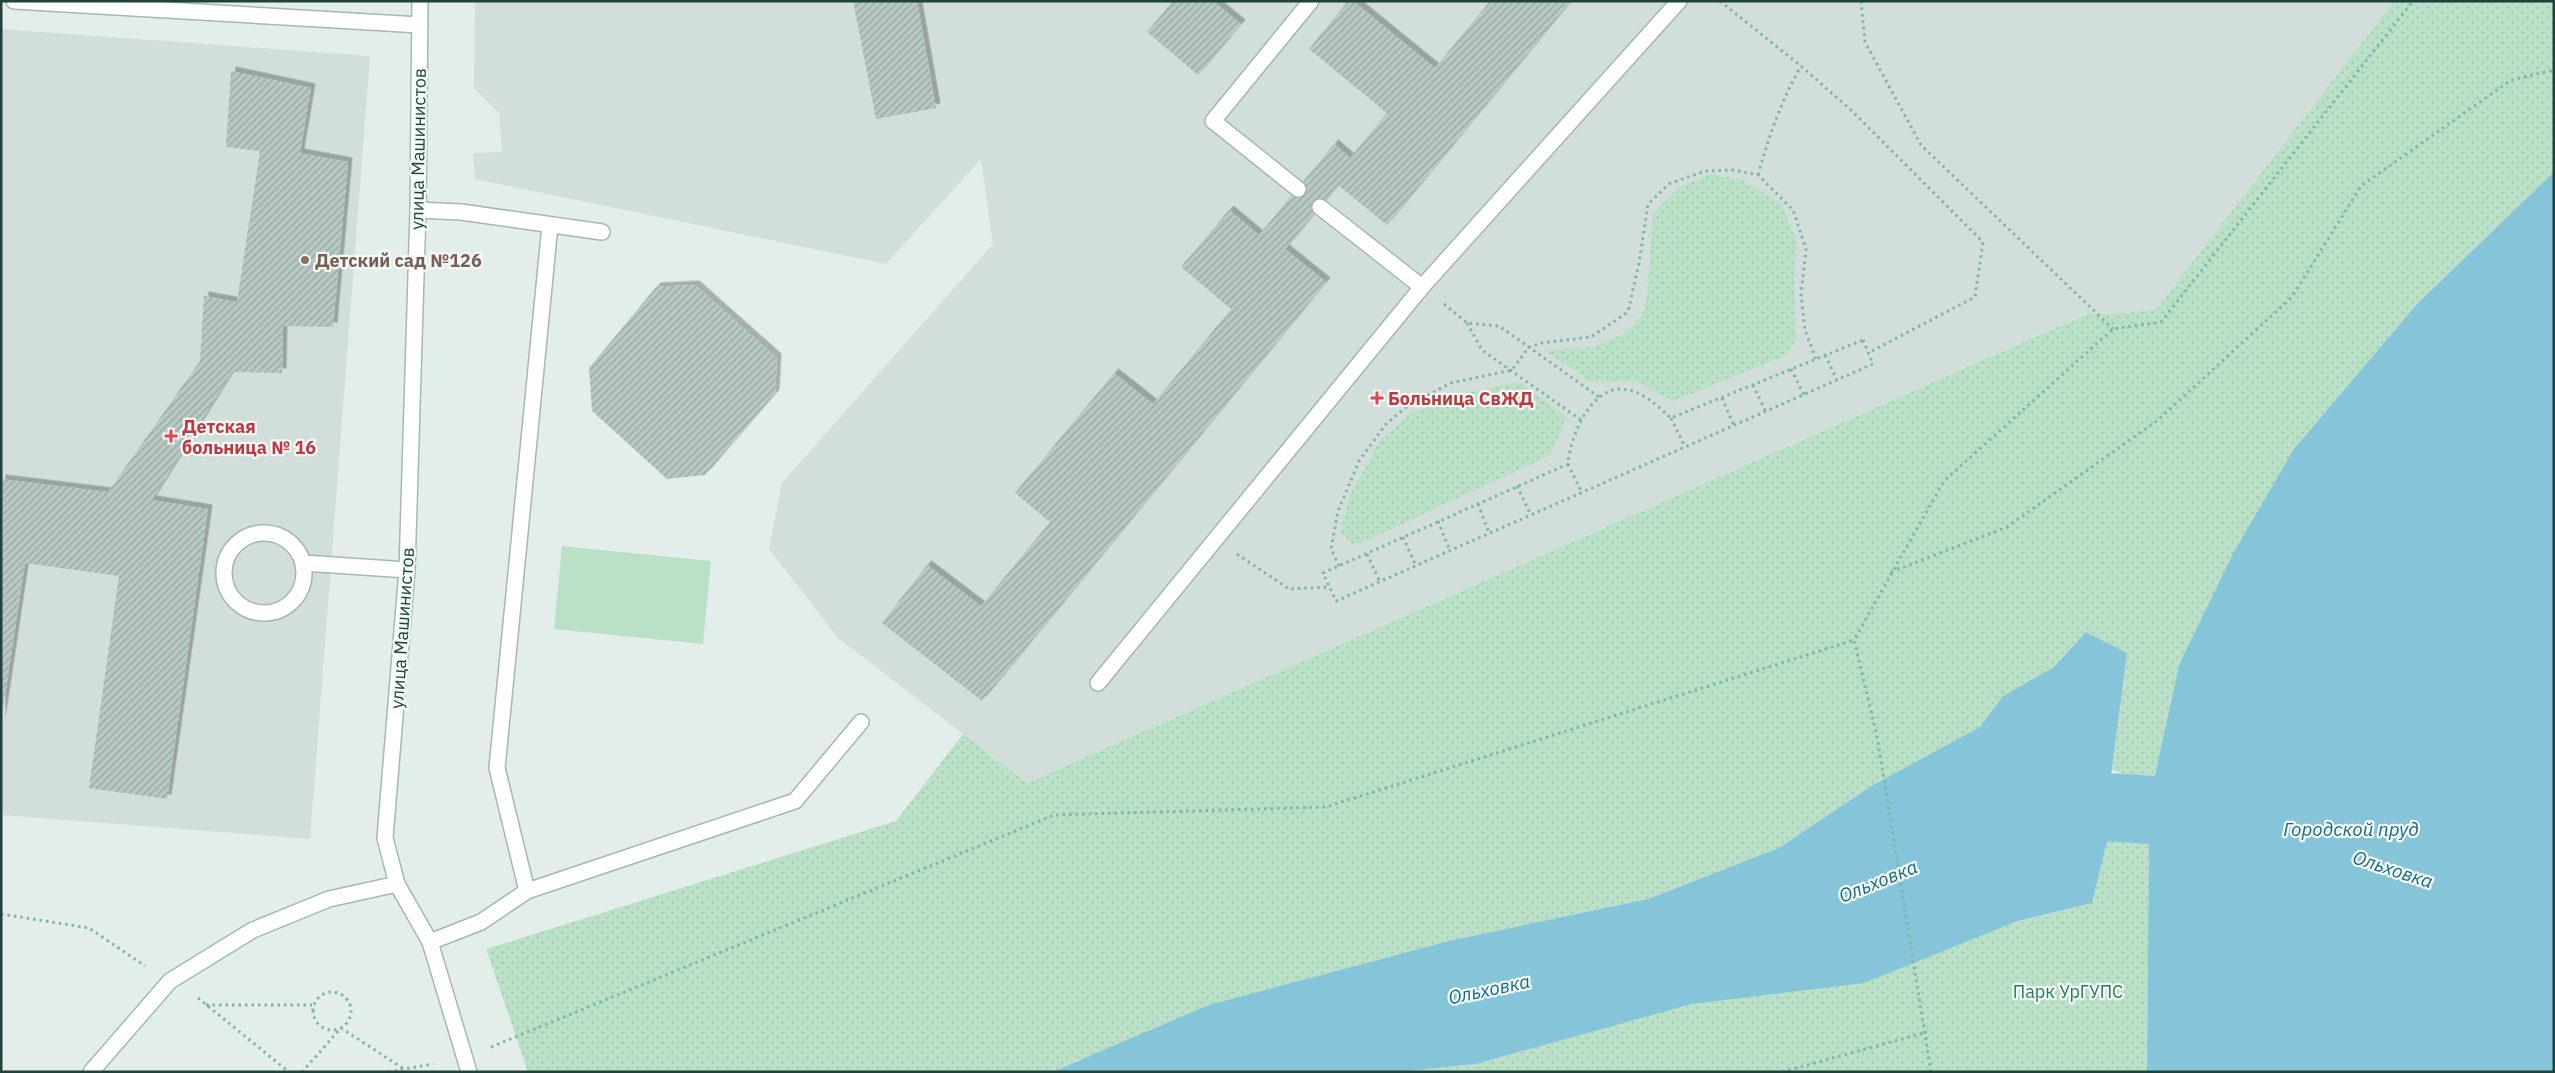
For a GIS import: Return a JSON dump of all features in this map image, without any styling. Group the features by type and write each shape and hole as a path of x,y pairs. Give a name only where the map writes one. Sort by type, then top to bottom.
{"street":[{"path":"14,1 420,25"},
{"name":"улица Машинистов","path":"420,1 418,210 407,570 385,838 397,884 430,942 470,1072"},
{"path":"1298,189 1213,121 1311,1"},
{"path":"1098,683 1422,287 1679,1"},
{"path":"1320,206 1422,287"},
{"path":"418,210 461,212 602,232"},
{"path":"527,891 497,768 550,225"},
{"path":"255,533 277,534 288,540 298,550 304,563 305,576 302,588 286,607 274,612 261,613 249,610 238,604 230,594 224,581 224,567 228,554 237,542 255,533"},
{"path":"304,563 407,570"},
{"path":"430,942 481,922 527,891 795,801 861,722"},
{"path":"91,1072 170,981 244,935 329,899 397,884"}],"path":[{"path":"1720,1 1801,66 1852,111 1983,242 1975,297 1868,353"},
{"path":"1861,1 1865,42 1921,145 2113,329"},
{"path":"1931,1072 1927,1032 1877,736 1854,640 1944,480 2113,329 2161,322 2413,1"},
{"path":"1758,175 1770,132 1783,99 1801,66"},
{"path":"1891,572 2007,527 2158,420 2292,297 2362,186 2511,80 2554,70"},
{"path":"1338,566 1331,549 1338,511 1359,461 1386,424 1409,405 1451,383 1512,370 1529,347 1542,342 1591,337 1628,312 1639,263 1648,204 1669,184 1705,171 1734,170 1758,175 1793,210 1806,249 1801,295 1805,330 1816,359"},
{"path":"1422,287 1468,323 1482,350 1581,420"},
{"path":"1468,323 1498,326 1599,397"},
{"path":"1568,464 1323,573 1336,602 1874,364 1863,340 1671,418"},
{"path":"1826,355 1837,380"},
{"path":"1791,369 1804,395"},
{"path":"1753,385 1766,412"},
{"path":"1582,493 1568,464 1569,450 1581,420 1599,397 1622,389 1644,395 1671,418 1686,447"},
{"path":"1722,398 1734,426"},
{"path":"1517,486 1531,515"},
{"path":"1478,504 1489,534"},
{"path":"1438,521 1450,551"},
{"path":"1403,537 1416,566"},
{"path":"1236,554 1290,589 1329,587"},
{"path":"1367,554 1380,582"},
{"path":"491,1047 1054,815 1326,807 1854,640"},
{"path":"1,914 89,928 145,966"},
{"path":"302,1072 341,1028 352,1017 350,1001 338,991 322,993 312,1005 314,1020 326,1030 341,1028 404,1069"},
{"path":"198,998 288,1072"},
{"path":"206,1005 312,1005"},
{"path":"1782,1072 1927,1032"},
{"path":"388,1072 432,1064"}],"shaded area":[{"name":"Больница СвЖД","path":"475,1 2394,1 2156,309 2115,314 2088,313 1027,783 838,638 769,549 782,483 993,244 981,159 886,264 475,179 473,153 502,152 499,113 474,88"},
{"name":"Детская больница № 16","path":"1,29 370,56 310,839 1,815"}],"green space":[{"path":"2394,1 2554,1 2554,172 2417,304 2294,449 2179,665 2153,784 2112,770 2127,653 2086,632 2054,667 2003,696 1980,727 1873,785 1779,848 1648,899 1453,940 1078,1060 1052,1072 528,1072 486,949 896,821 963,734 1027,783 2089,313 2115,314 2156,309"},
{"path":"1710,174 1742,180 1782,204 1797,243 1794,281 1796,340 1787,355 1673,401 1637,382 1591,382 1544,350 1595,347 1627,332 1642,315 1647,297 1653,213 1678,188"},
{"path":"1519,382 1567,417 1550,455 1355,546 1340,532 1351,493 1380,440 1413,412 1466,393"},
{"path":"562,546 711,561 703,644 554,629"},
{"name":"Парк УрГУПС","path":"2123,830 2149,844 2147,1072 1398,1072 1476,1064 1692,1004 2092,903 2109,834"}],"water":[{"name":"Городской пруд","path":"2554,172 2554,1072 2147,1072 2149,844 2142,809 2153,784 2179,665 2234,552 2294,449 2417,304"},
{"path":"2086,632 2127,653 2107,807 2109,834 2092,903 2015,922 1864,983 1692,1004 1476,1064 1398,1072 1052,1072 1209,1005 1453,940 1648,899 1779,848 1873,785 1980,727 2003,696 2054,667"}],"building":[{"path":"853,1 917,1 936,108 876,119"},
{"path":"1173,1 1213,1 1241,24 1198,75 1147,32"},
{"path":"1348,1 1353,1 1435,68 1490,1 1571,1 1387,225 1338,185 1285,249 1326,282 982,701 882,623 927,565 981,606 1050,522 1015,493 1114,373 1153,404 1231,309 1181,267 1229,210 1259,235 1334,144 1350,158 1387,113 1309,49"},
{"path":"231,71 311,88 300,153 348,162 333,327 283,326 282,373 232,372 152,500 208,509 167,799 89,788 119,576 25,563 1,722 1,479 108,492 200,361 204,296 237,302 260,151 226,147"},
{"path":"695,285 777,358 775,394 705,475 667,479 592,411 589,368 656,287"}],"waterway":[{"name":"Ольховка","path":"2019,824 2076,802 2107,807 2235,817"}],"place":[{"name":"Детский сад №126","path":"305,260"},
{"name":"Больница СвЖД","path":"1377,398"},
{"name":"Детская больница № 16","path":"171,436"}]}
